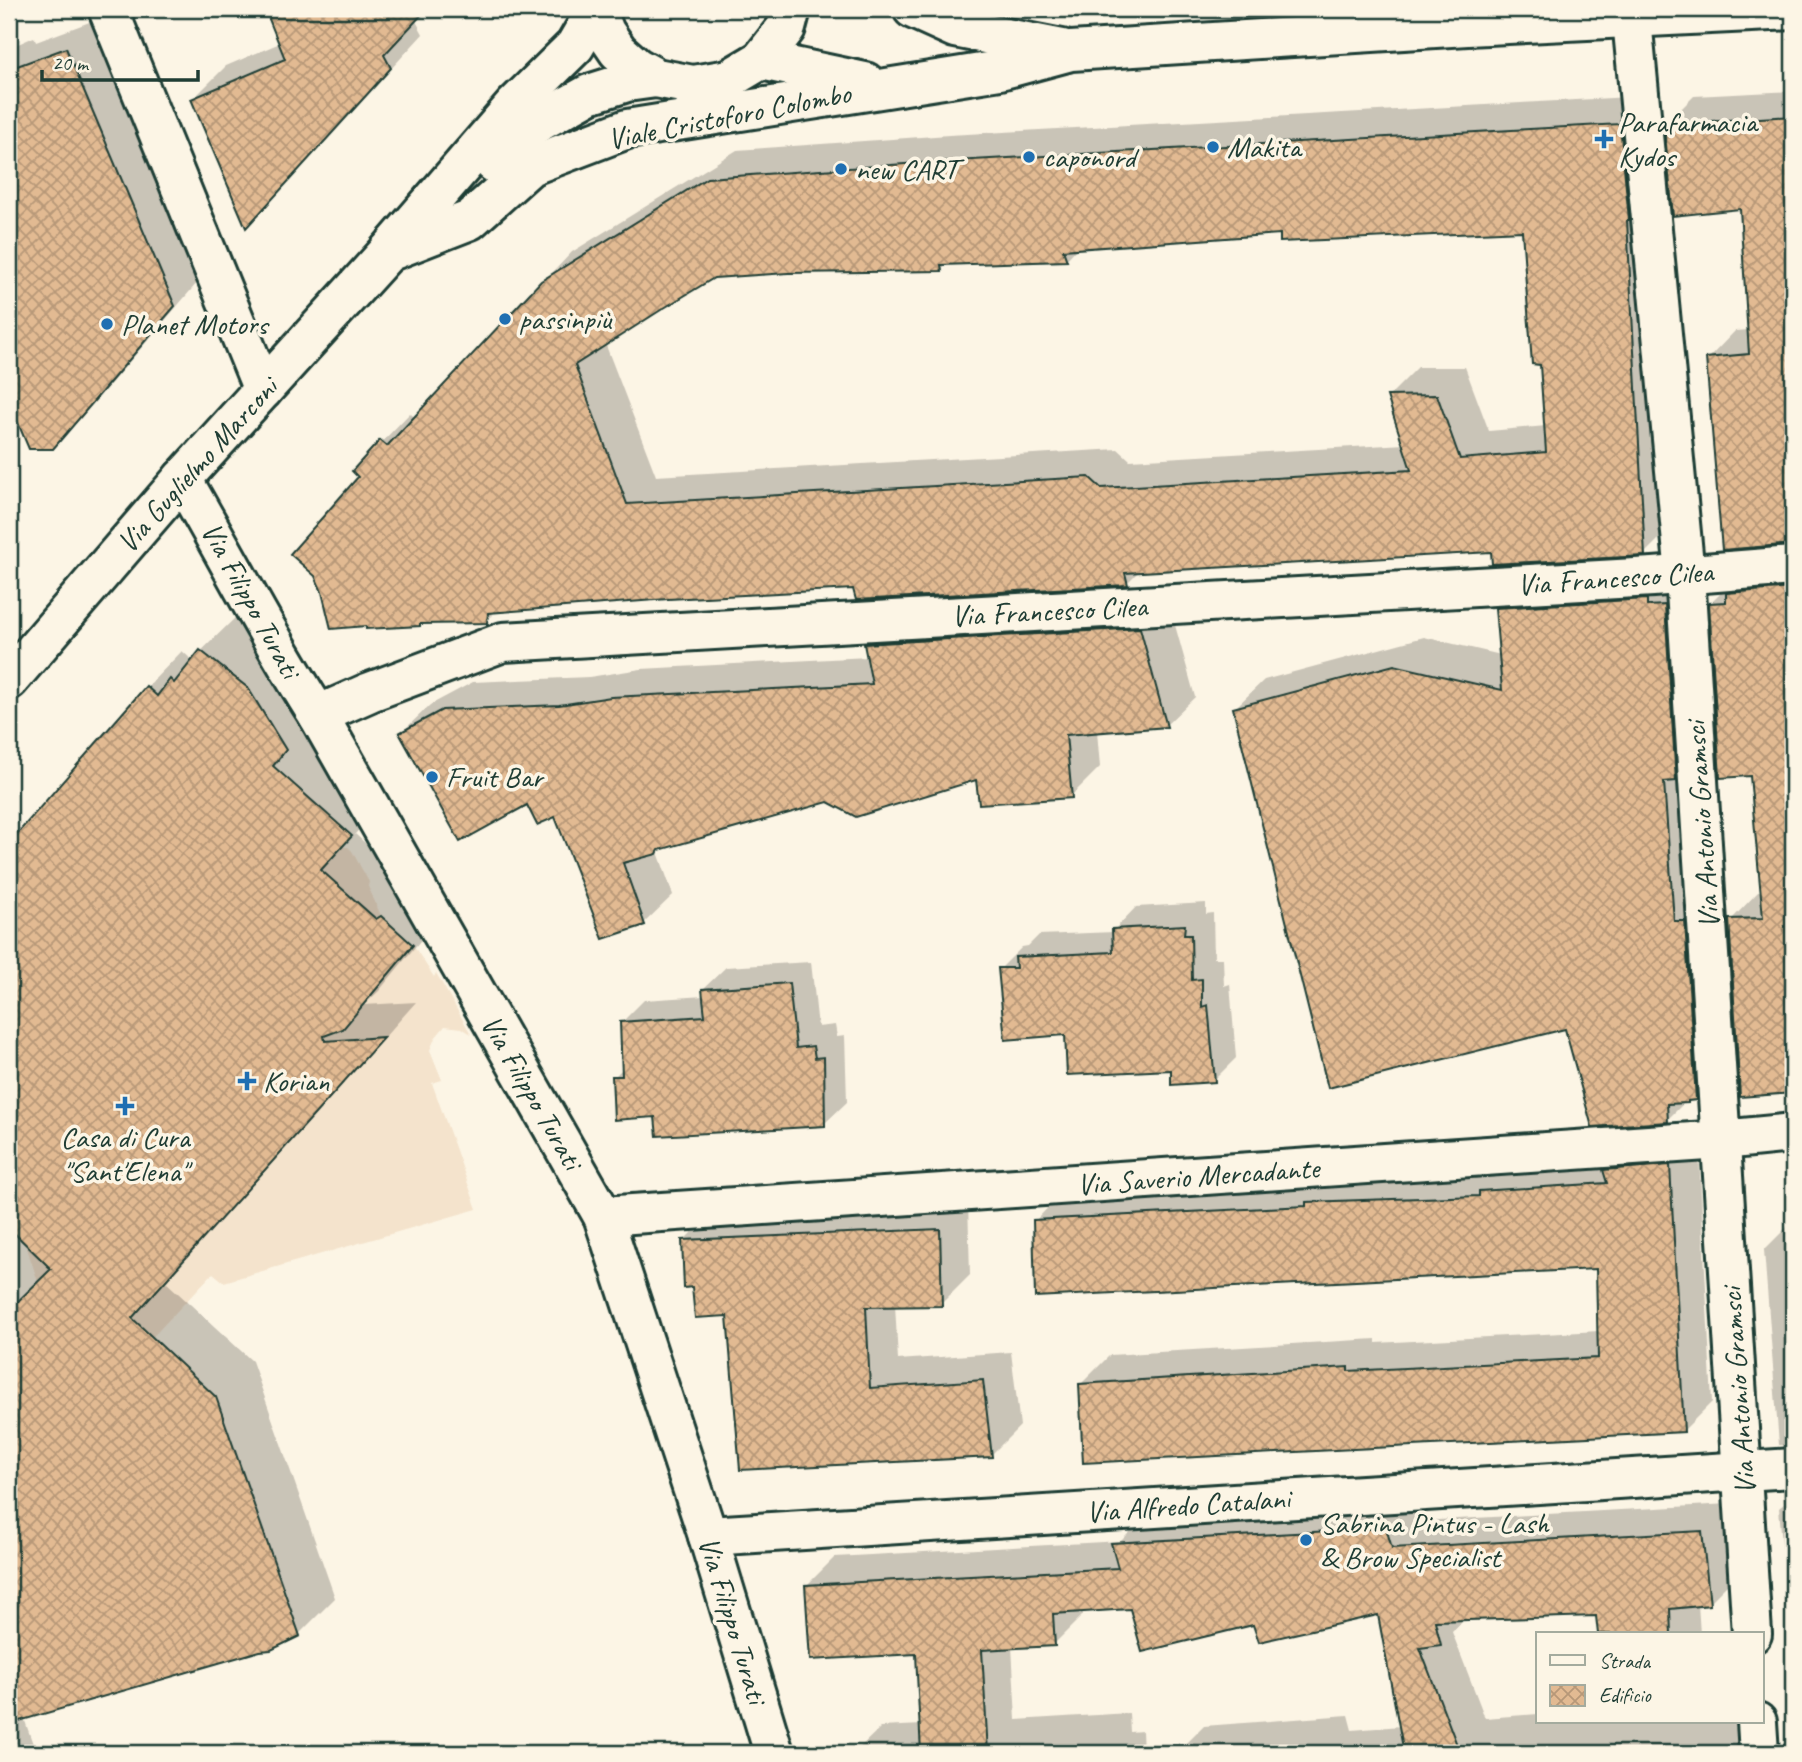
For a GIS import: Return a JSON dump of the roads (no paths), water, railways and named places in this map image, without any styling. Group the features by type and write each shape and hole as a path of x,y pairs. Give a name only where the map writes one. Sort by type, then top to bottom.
{"street":[{"path":"108,9 263,390"},
{"path":"596,9 605,32 618,51 636,67 656,78 693,85 729,79 761,60 786,29 791,9"},
{"name":"Via Guglielmo Marconi","path":"9,680 182,479 388,252 514,105 576,46 596,9"},
{"name":"Viale Cristoforo Colombo","path":"913,9 955,27 1071,51"},
{"name":"Viale Cristoforo Colombo","path":"388,252 470,220 530,166 627,129 1000,70 1071,51 1632,13 1793,10"},
{"name":"Via Antonio Gramsci","path":"1632,13 1685,575 1752,1632"},
{"name":"Viale Cristoforo Colombo","path":"761,60 891,87"},
{"name":"Via Guglielmo Marconi","path":"388,252 461,195 531,127 589,94 627,82 656,78"},
{"name":"Via Filippo Turati","path":"182,479 229,559 286,666 318,715 603,1216 708,1536 774,1753"},
{"name":"Via Francesco Cilea","path":"318,715 370,692 503,642 1685,575 1793,566"},
{"name":"Via Saverio Mercadante","path":"603,1216 1793,1133"},
{"name":"Via Alfredo Catalani","path":"708,1536 1793,1468"},
{"path":"1757,1724 1759,1753"}],"place":[{"name":"Parafarmacia Kydos","path":"1604,139"},
{"name":"Makita","path":"1213,147"},
{"name":"caponord","path":"1029,157"},
{"name":"new CART","path":"841,169"},
{"name":"passinpiù","path":"505,319"},
{"name":"Planet Motors","path":"107,324"},
{"name":"Fruit Bar","path":"432,777"},
{"name":"Korian","path":"247,1081"},
{"name":"Casa di Cura \"Sant'Elena\"","path":"125,1106"},
{"name":"Sabrina Pintus - Lash & Brow Specialist","path":"1306,1540"}]}
